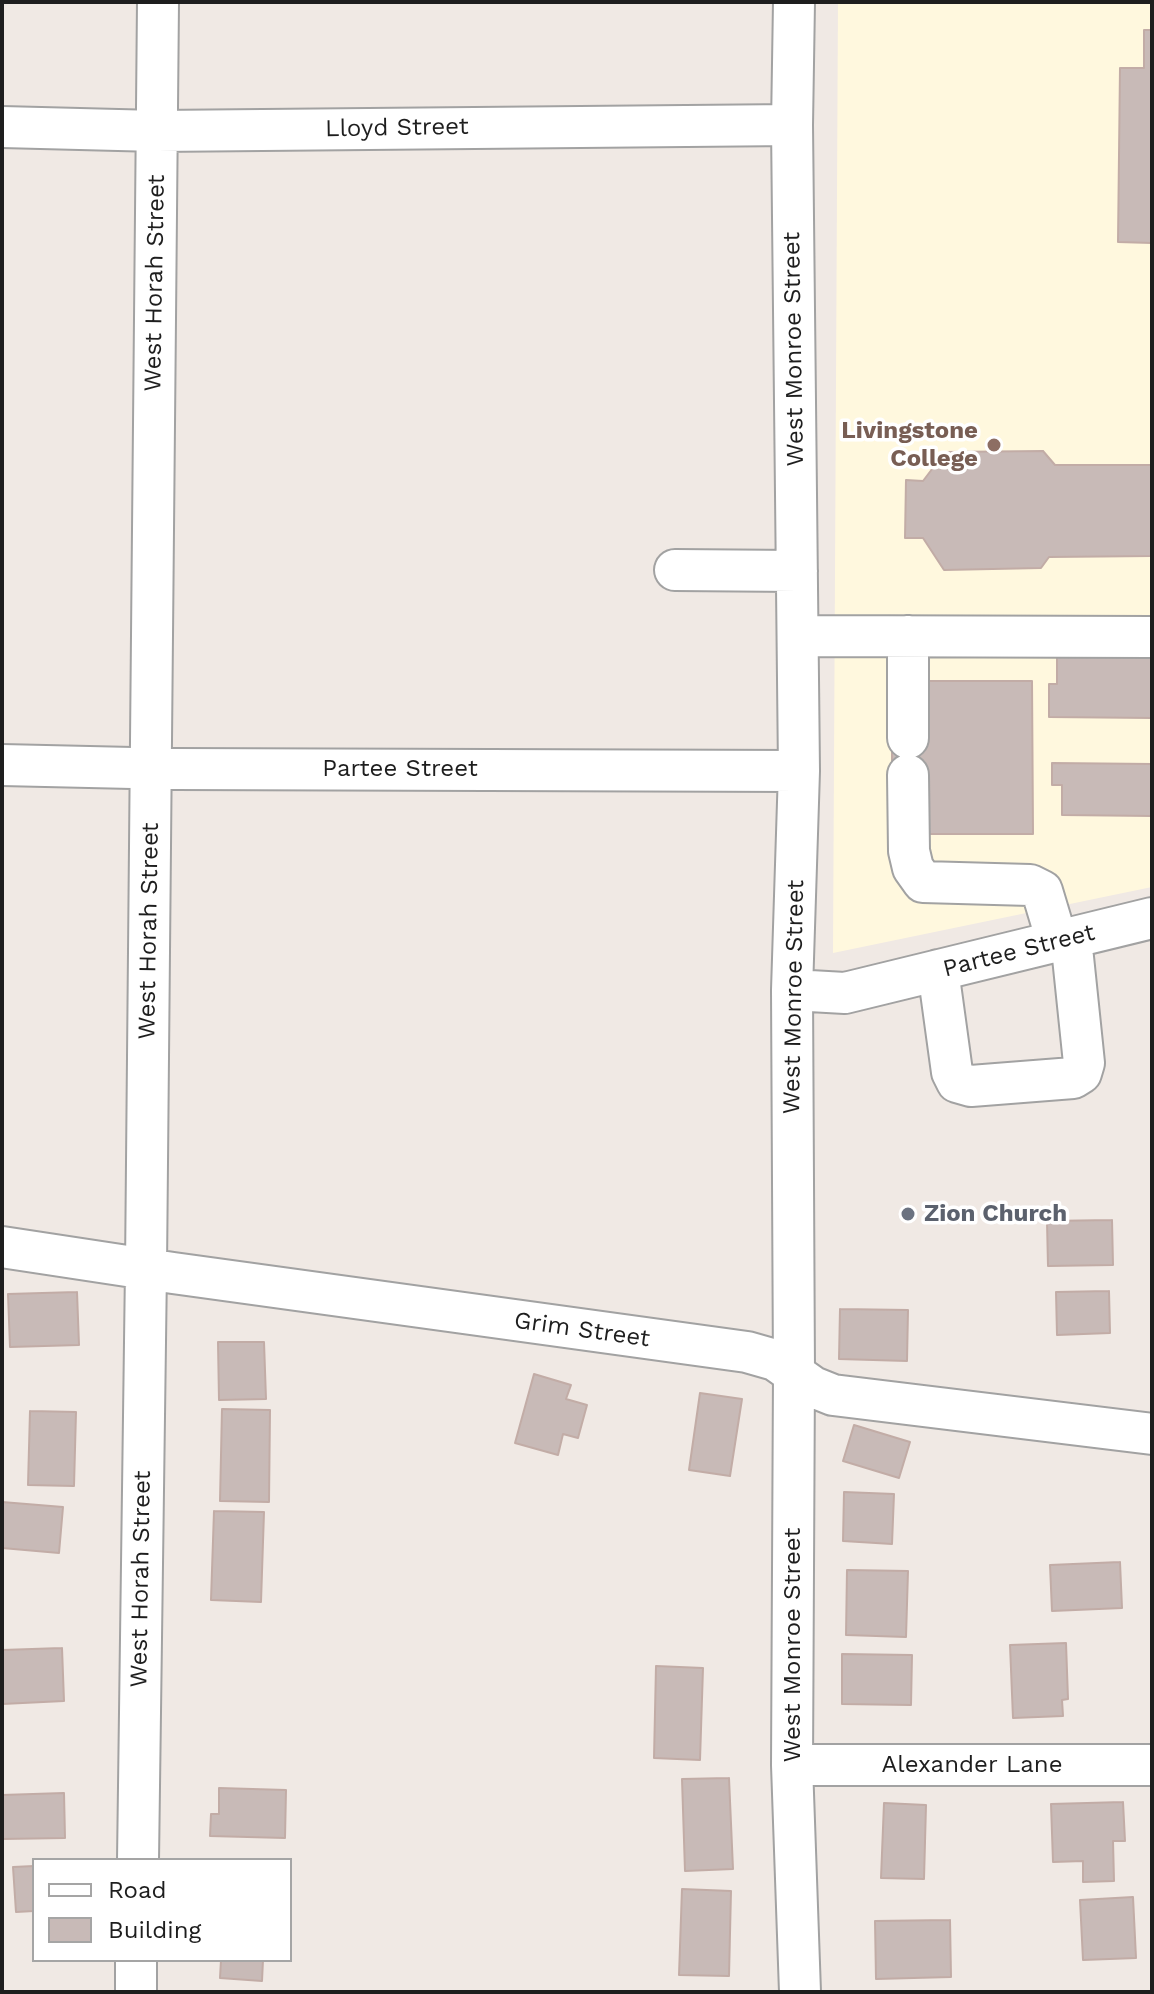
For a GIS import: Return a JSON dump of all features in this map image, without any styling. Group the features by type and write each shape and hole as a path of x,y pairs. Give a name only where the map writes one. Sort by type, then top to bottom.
{"street":[{"name":"West Horah Street","path":"138,1858 158,2"},
{"name":"West Monroe Street","path":"794,2 792,125 799,771 792,990 792,1765 800,1992"},
{"name":"Lloyd Street","path":"2,127 157,131 792,125"},
{"path":"675,570 797,571"},
{"path":"798,636 1152,637"},
{"path":"908,636 909,851 913,868 923,882 1030,885 1042,891 1064,940 1084,1063 1081,1073 1073,1078 971,1086 957,1082 952,1072 938,970"},
{"name":"Partee Street","path":"2,765 799,771"},
{"name":"Partee Street","path":"792,990 845,993 1152,918"},
{"name":"Grim Street","path":"2,1247 747,1352 775,1360 813,1387 833,1395 1152,1434"},
{"name":"Alexander Lane","path":"792,1765 1152,1765"},
{"path":"136,1962 136,1992"}],"shaded area":[{"name":"Livingstone College","path":"838,2 1152,2 1152,887 833,953"}],"building":[{"path":"1144,30 1152,30 1152,243 1118,242 1120,68 1144,68"},
{"path":"1043,451 1055,465 1152,465 1152,556 1049,557 1041,568 944,570 923,538 905,538 906,480 923,481 945,452"},
{"path":"1057,656 1152,657 1152,718 1049,717 1049,684 1057,684"},
{"path":"922,681 1032,681 1033,834 921,834 892,775 892,738"},
{"path":"1052,763 1152,764 1152,816 1062,815 1062,785 1052,785"},
{"path":"1112,1220 1113,1265 1048,1266 1047,1221"},
{"path":"1109,1291 1110,1333 1057,1335 1056,1292"},
{"path":"77,1292 79,1345 10,1347 8,1294"},
{"path":"840,1309 908,1310 907,1361 839,1359"},
{"path":"218,1342 264,1342 266,1399 219,1400"},
{"path":"534,1374 571,1385 566,1399 587,1405 578,1438 563,1434 558,1455 515,1443"},
{"path":"700,1393 742,1399 730,1476 689,1470"},
{"path":"222,1409 270,1410 269,1502 220,1501"},
{"path":"30,1411 76,1412 74,1486 28,1485"},
{"path":"854,1425 910,1442 899,1478 843,1461"},
{"path":"844,1492 894,1494 892,1544 843,1541"},
{"path":"2,1502 63,1507 59,1553 2,1548"},
{"path":"214,1511 264,1512 261,1602 211,1600"},
{"path":"1120,1562 1122,1608 1052,1611 1050,1565"},
{"path":"847,1570 908,1571 906,1637 846,1635"},
{"path":"1066,1643 1068,1699 1062,1700 1063,1716 1013,1718 1010,1645"},
{"path":"62,1648 64,1701 2,1704 2,1650"},
{"path":"842,1654 912,1655 911,1705 842,1704"},
{"path":"656,1666 703,1668 700,1760 654,1758"},
{"path":"729,1778 733,1869 685,1871 682,1779"},
{"path":"219,1788 286,1790 285,1838 210,1836 211,1814 219,1814"},
{"path":"64,1793 65,1838 2,1839 2,1795"},
{"path":"1123,1802 1125,1841 1113,1841 1114,1881 1083,1882 1083,1861 1053,1862 1051,1804"},
{"path":"884,1803 926,1805 924,1879 881,1878"},
{"path":"32,1866 32,1911 16,1912 13,1867"},
{"path":"682,1889 731,1891 729,1976 679,1975"},
{"path":"1133,1897 1136,1958 1083,1960 1080,1900"},
{"path":"950,1920 951,1977 876,1979 875,1921"},
{"path":"221,1962 263,1962 262,1981 220,1978"}],"place":[{"name":"Livingstone College","path":"994,445"},
{"name":"Zion Church","path":"908,1214"}]}
